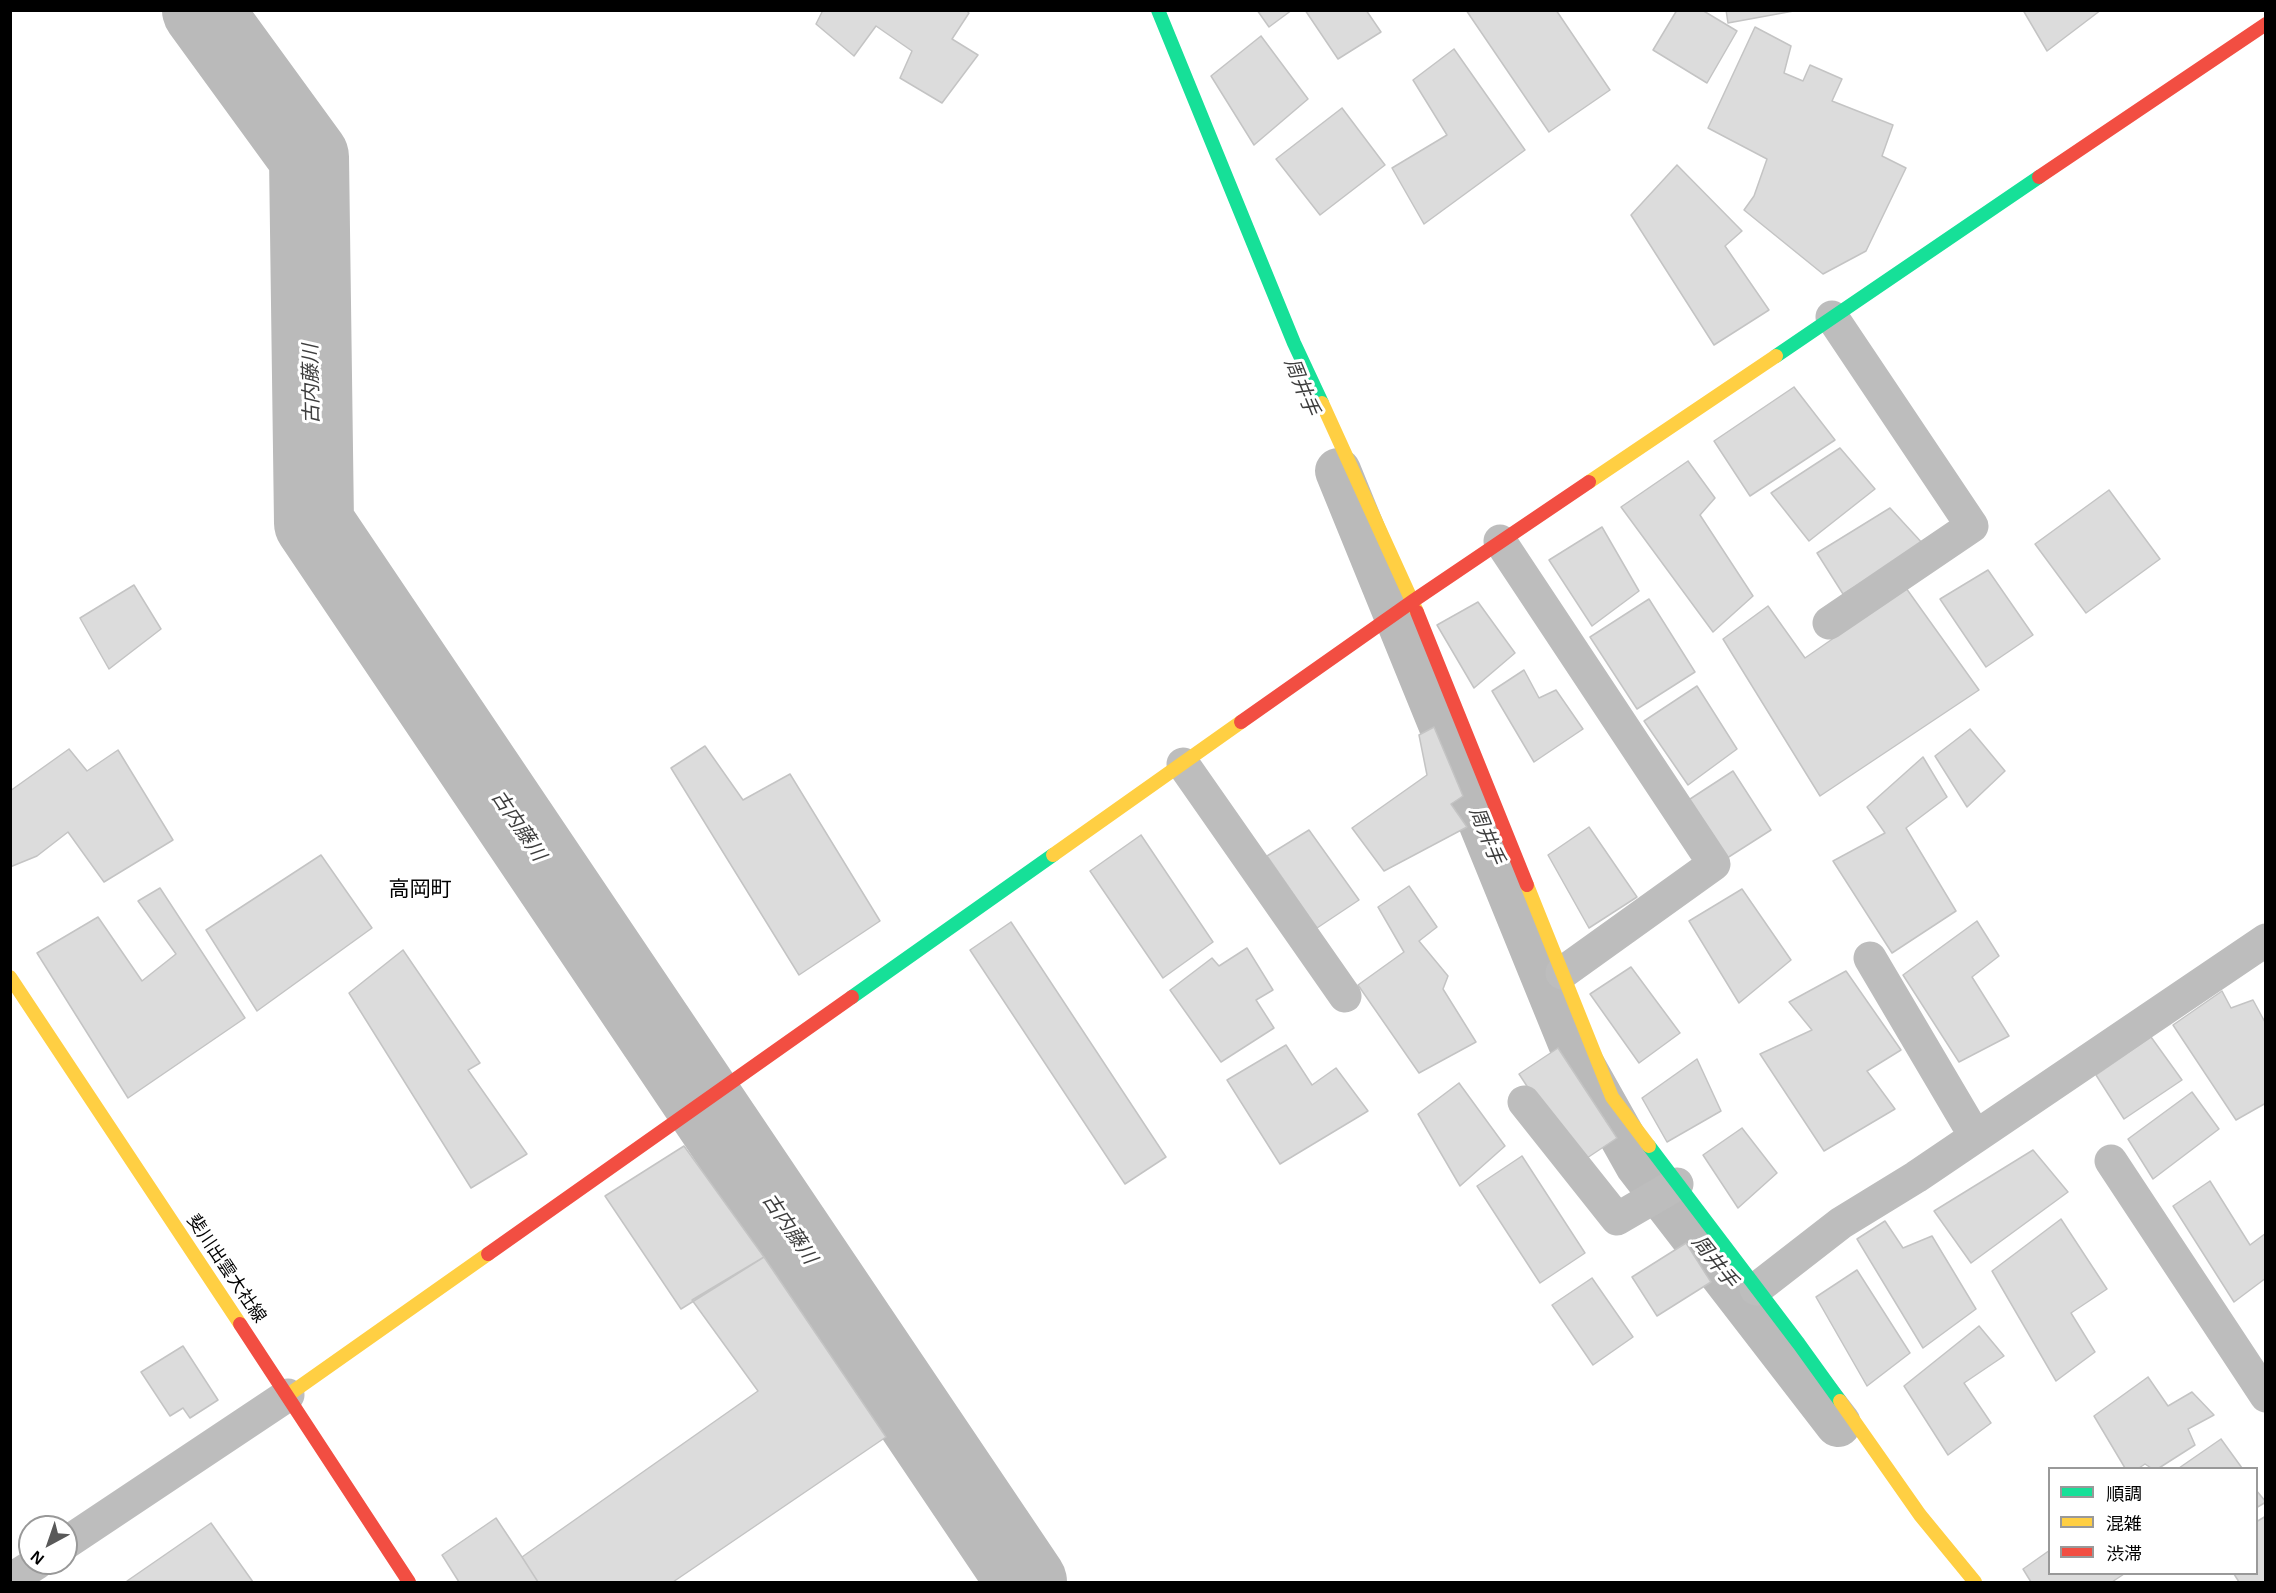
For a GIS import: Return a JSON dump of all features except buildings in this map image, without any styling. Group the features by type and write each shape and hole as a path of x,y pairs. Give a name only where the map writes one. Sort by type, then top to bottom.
{"street":[{"path":"1158,10 1294,343 1413,601 1612,1097 1799,1344 1920,1515 1975,1582"},
{"path":"78,1535 288,1395 1413,601 2265,24"},
{"path":"1829,623 1972,526 1832,316"},
{"path":"1500,542 1714,864 1562,973"},
{"path":"1183,765 1345,996"},
{"path":"1756,1289 1841,1223 1916,1177 2265,940"},
{"path":"1870,958 1975,1136"},
{"name":"斐川出雲大社線","path":"10,978 288,1395 409,1582"},
{"path":"1524,1102 1617,1219 1677,1184"},
{"path":"2111,1161 2265,1396"}],"waterway":[{"name":"古内藤川","path":"202,10 309,157 314,523 1027,1582"},
{"name":"周井手","path":"1338,471 1575,1053 1638,1165 1838,1424"}],"traffic: fast":[{"path":"1158,10 1294,343 1322,403"},
{"path":"1776,356 2039,177"},
{"path":"852,997 1053,855"},
{"path":"1649,1146 1840,1401"}],"traffic: slow":[{"path":"1589,482 1776,356"},
{"path":"1322,403 1417,612"},
{"path":"1053,855 1241,722"},
{"path":"1527,885 1612,1097 1649,1146"},
{"path":"10,977 240,1324"},
{"path":"288,1395 488,1254"},
{"path":"1840,1401 1920,1515 1975,1582"}],"traffic: jam":[{"path":"2039,177 2266,24"},
{"path":"1241,722 1413,601 1589,482"},
{"path":"1417,612 1527,885"},
{"path":"488,1254 852,997"},
{"path":"240,1324 409,1582"}],"district":[{"name":"高岡町","path":"420,890"}]}
